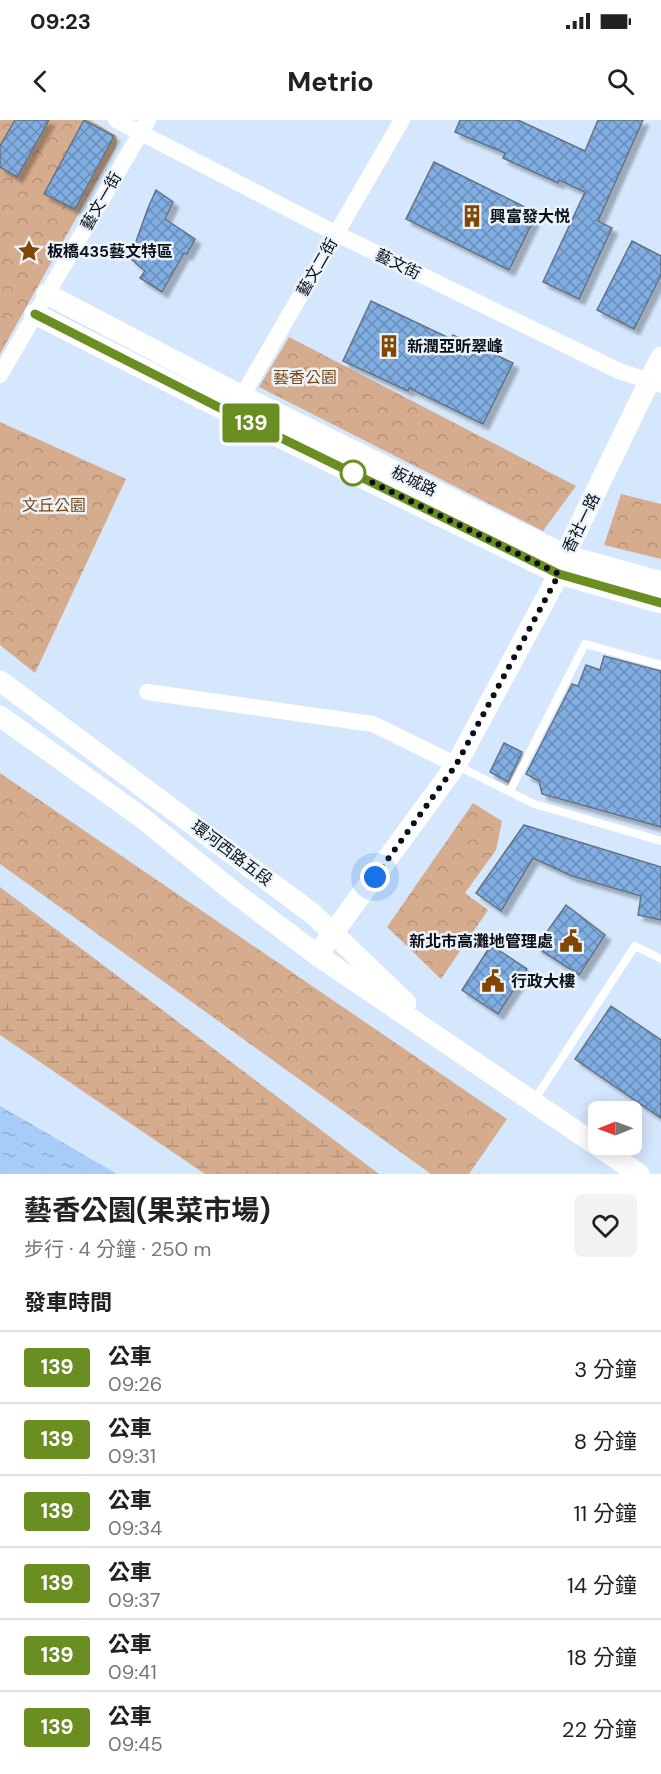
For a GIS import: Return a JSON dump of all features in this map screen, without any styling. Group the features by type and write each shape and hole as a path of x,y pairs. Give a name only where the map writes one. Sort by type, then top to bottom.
{"street":[{"name":"藝文街","path":"116,120 144,127 337,234 619,371 655,384"},
{"name":"藝文二街","path":"237,405 402,120"},
{"name":"藝文一街","path":"0,375 144,127"},
{"name":"板城路","path":"47,294 237,405"},
{"name":"板城路","path":"35,314 237,405 562,565 661,603"},
{"name":"香社一路","path":"317,955 456,765 655,384 661,357"},
{"name":"板城路","path":"562,565 661,582"},
{"name":"環河西路五段","path":"0,681 314,914 448,1043"},
{"path":"147,692 373,724 456,765"},
{"name":"環河西路五段","path":"0,716 141,818 317,955 639,1174"}],"lane":[{"path":"510,791 585,644 661,665"},
{"path":"456,765 534,804 661,841"},
{"path":"533,1102 635,946 661,959"}],"green space":[{"name":"板橋435藝文特區","path":"0,120 90,120 117,136 116,147 0,354"},
{"name":"藝香公園","path":"289,337 576,486 543,531 259,387"},
{"name":"文丘公園","path":"0,422 126,479 35,673 0,645"},
{"path":"621,494 661,504 661,559 604,545"},
{"path":"0,773 507,1119 469,1174 431,1174 0,864"},
{"path":"473,803 502,821 496,850 465,893 488,910 441,979 387,927"},
{"path":"0,887 379,1174 205,1174 0,1035"}],"water":[{"path":"0,1106 117,1174 0,1174"}],"building":[{"path":"15,120 49,120 17,177 0,167 0,146"},
{"path":"84,120 114,136 75,209 44,194"},
{"path":"460,120 518,120 585,151 598,120 643,120 598,221 612,228 579,299 543,282 585,192 559,180 558,183 503,158 505,153 455,132"},
{"name":"興富發大悦","path":"434,162 537,213 509,270 406,219"},
{"path":"156,190 173,202 165,219 195,239 187,254 184,253 162,292 140,278 145,271 130,258"},
{"path":"632,241 661,256 661,275 634,329 597,310"},
{"path":"371,301 451,339 453,335 513,363 483,424 409,388 408,391 343,361"},
{"path":"604,656 661,671 661,827 542,794 539,781 526,774 572,684 578,686 586,665 600,670"},
{"path":"504,743 522,752 508,782 490,772"},
{"path":"524,825 661,867 661,920 638,915 641,896 572,876 533,858 501,911 476,893"},
{"name":"新北市高灘地管理處","path":"566,905 605,935 579,975 536,947"},
{"name":"行政大樓","path":"491,945 527,969 498,1014 462,990"},
{"path":"611,1006 661,1040 661,1118 642,1105 642,1101 636,1101 575,1059"}],"bus line":[{"name":"139","path":"35,314 232,414 559,574 661,603"}],"place":[{"name":"興富發大悦","path":"472,216"},
{"name":"板橋435藝文特區","path":"29,251"},
{"name":"新潤亞昕翠峰","path":"389,346"},
{"name":"新北市高灘地管理處","path":"571,941"},
{"name":"行政大樓","path":"493,981"}],"route":[{"path":"353,473 559,574 456,765 375,877"}]}
